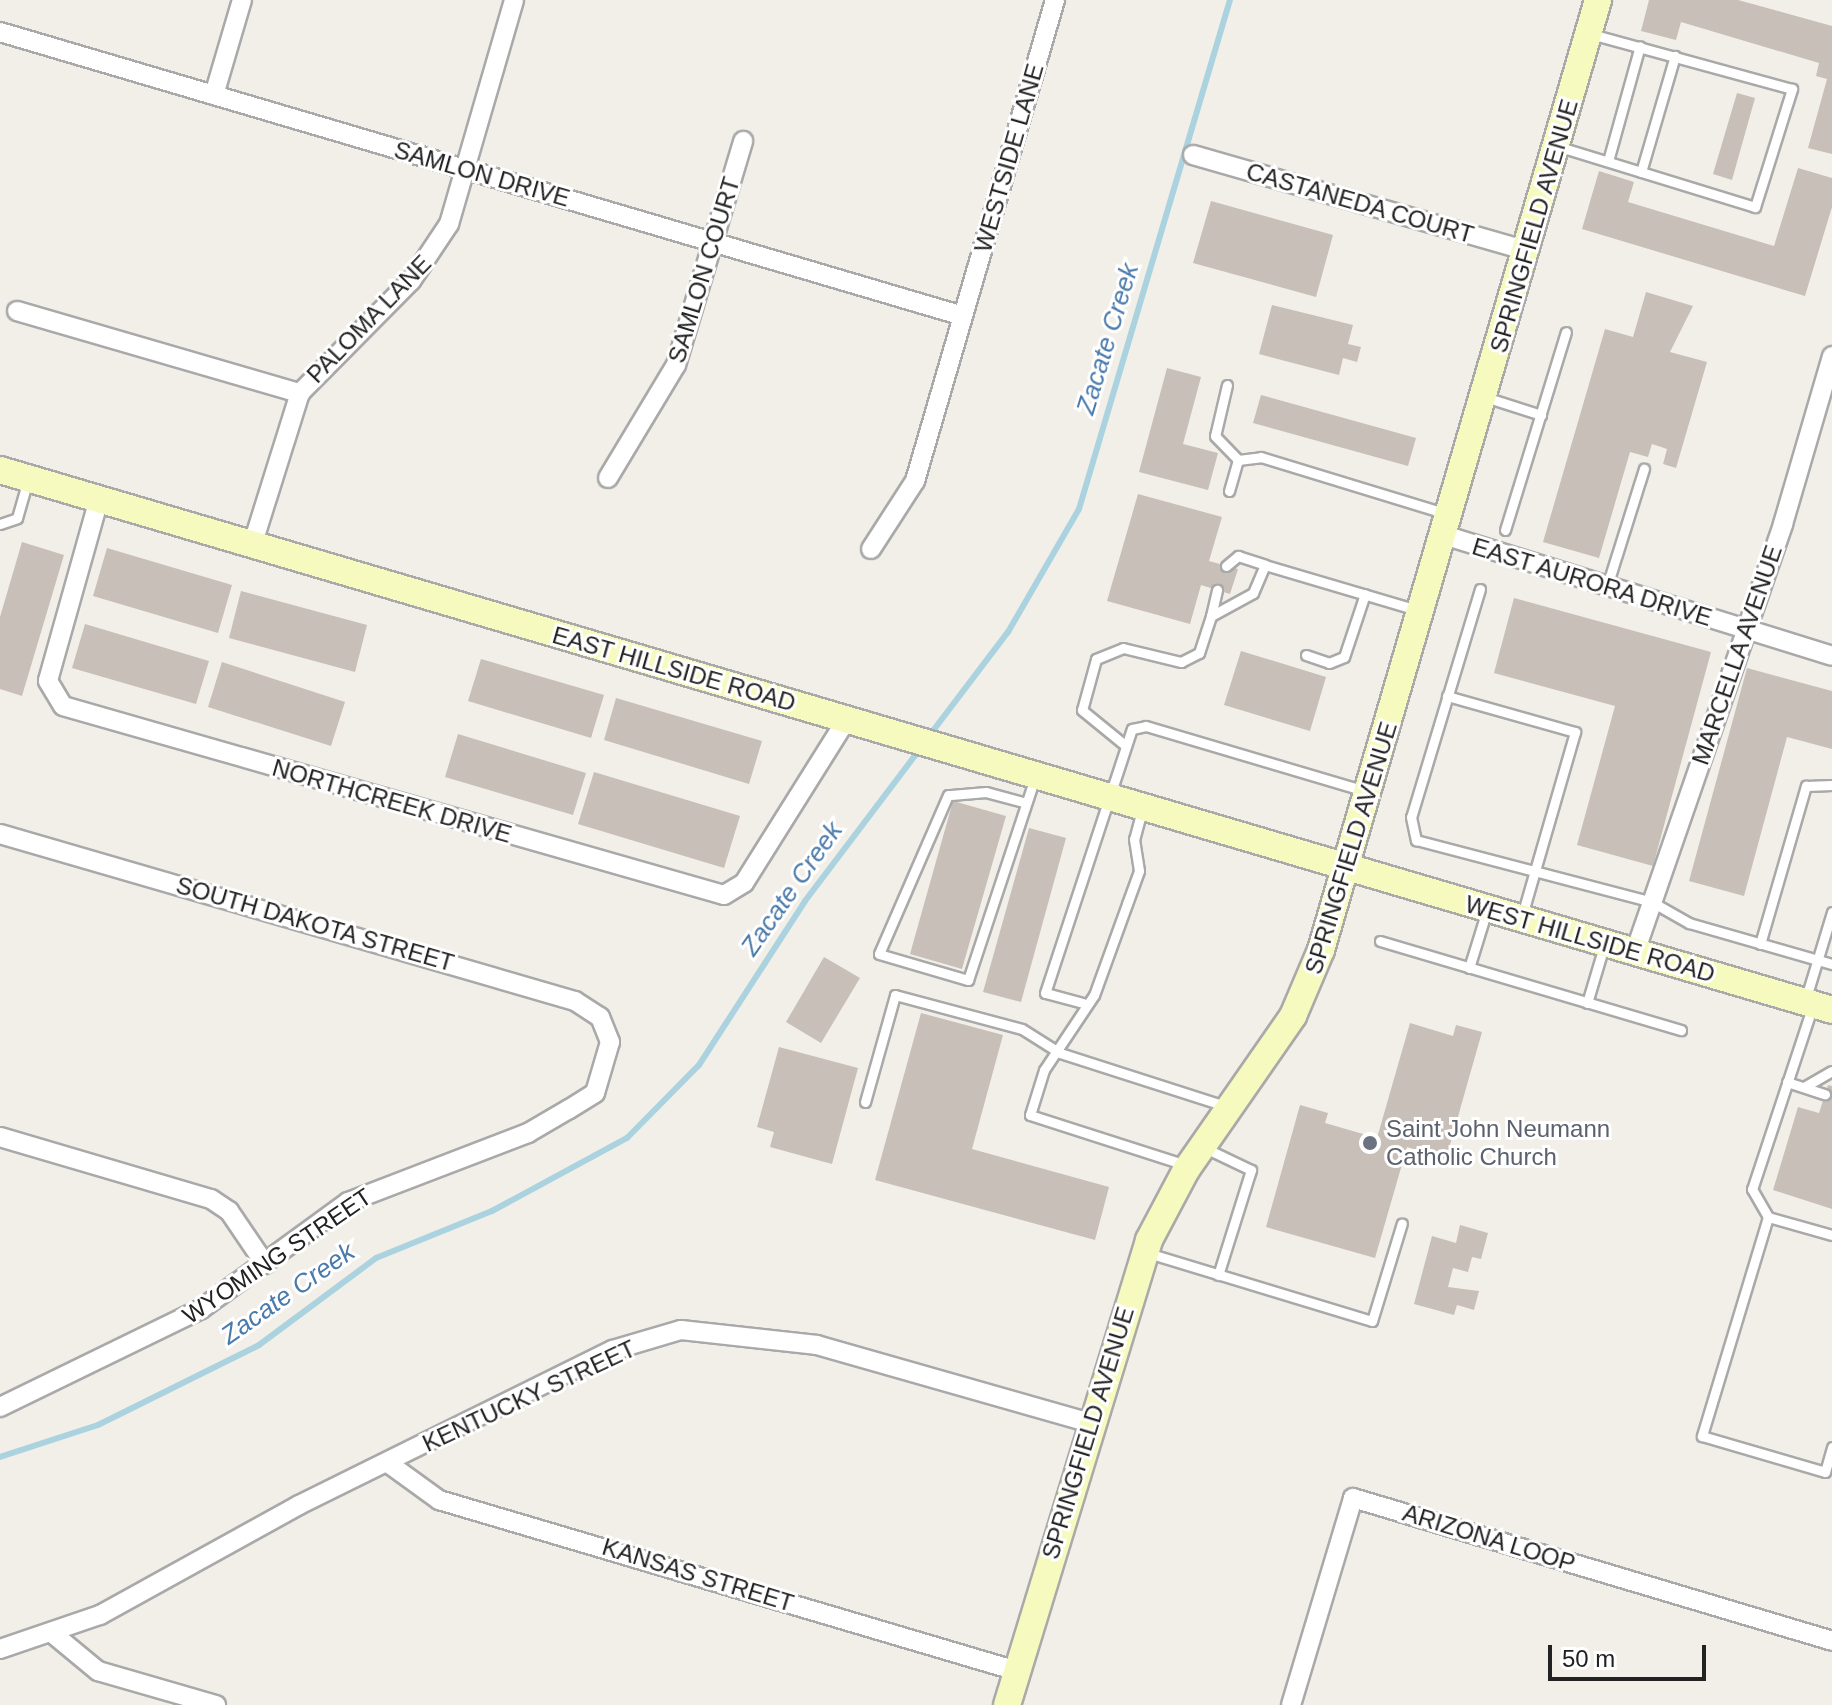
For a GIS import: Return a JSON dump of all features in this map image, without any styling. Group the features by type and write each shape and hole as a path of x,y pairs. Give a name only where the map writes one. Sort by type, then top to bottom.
{"street":[{"path":"214,95 242,0"},
{"name":"PALOMA LANE","path":"252,546 300,393 432,258 465,169 514,0"},
{"name":"WESTSIDE LANE","path":"871,549 915,481 1055,0"},
{"name":"SPRINGFIELD AVENUE","path":"1007,1705 1145,1252 1196,1156 1231,1108 1311,980 1348,867 1598,0"},
{"name":"SAMLON DRIVE","path":"0,32 963,316"},
{"name":"SAMLON COURT","path":"608,478 676,365 715,243 743,141"},
{"name":"CASTANEDA COURT","path":"1193,155 1527,251"},
{"path":"17,311 300,393"},
{"name":"MARCELLA AVENUE","path":"1635,952 1832,356"},
{"name":"EAST HILLSIDE ROAD","path":"0,470 1348,867"},
{"name":"NORTHCREEK DRIVE","path":"99,499 48,681 63,706 724,895 744,883 847,719"},
{"name":"EAST AURORA DRIVE","path":"1447,525 1607,586 1832,656"},
{"name":"SOUTH DAKOTA STREET","path":"0,834 550,992 600,1017 610,1042"},
{"name":"WEST HILLSIDE ROAD","path":"1348,867 1816,1006"},
{"name":"WYOMING STREET","path":"0,1407 118,1356 265,1264 348,1202 528,1133 595,1093 610,1042"},
{"path":"0,1137 211,1199 229,1211 265,1264"},
{"name":"KENTUCKY STREET","path":"0,1649 52,1633 613,1350 681,1330 817,1345 1091,1423"},
{"name":"KANSAS STREET","path":"388,1463 439,1500 1017,1671"},
{"name":"ARIZONA LOOP","path":"1291,1705 1353,1498 1832,1641"},
{"path":"52,1633 98,1671 216,1705"}],"lane":[{"path":"1557,146 1755,207 1792,89 1589,33"},
{"path":"1608,161 1640,46"},
{"path":"1641,172 1675,56"},
{"path":"1505,530 1566,332"},
{"path":"1227,385 1215,436 1238,460"},
{"path":"1485,397 1541,415"},
{"path":"1238,460 1261,457 1447,525"},
{"path":"1229,491 1238,460"},
{"path":"1607,586 1644,469"},
{"path":"0,524 17,518 28,478"},
{"path":"1226,566 1238,556 1422,611"},
{"path":"1211,616 1253,593 1265,565"},
{"path":"1480,589 1411,817 1416,840 1652,902 1689,923 1832,964"},
{"path":"1126,746 1082,710 1096,659 1123,648 1181,662 1199,653 1217,590"},
{"path":"1306,655 1329,663 1344,657 1365,594"},
{"path":"1447,696 1575,732 1521,918"},
{"path":"1083,1003 1045,993 1132,729 1146,726 1369,792"},
{"path":"1023,802 986,792 948,795 879,954 968,980 1023,802 1036,775"},
{"path":"1760,944 1806,786 1832,785"},
{"path":"1142,806 1134,839 1139,871 1094,995 1083,1003 1060,1053 1044,1070 1030,1115 1251,1170 1218,1275"},
{"path":"1469,968 1487,908"},
{"path":"1832,912 1818,960 1816,1006 1752,1189 1768,1217 1832,1235"},
{"path":"1380,941 1681,1030"},
{"path":"1587,1003 1605,943"},
{"path":"865,1102 895,995 1022,1029 1060,1053 1231,1108"},
{"path":"1804,1087 1832,1071"},
{"path":"1787,1082 1825,1094"},
{"path":"1768,1217 1702,1436 1825,1472 1832,1447"},
{"path":"1145,1252 1372,1321 1402,1223"}],"building":[{"path":"1649,0 1738,0 1832,26 1832,154 1808,148 1827,79 1816,76 1819,63 1681,22 1676,40 1641,31"},
{"path":"1737,93 1755,98 1732,180 1713,174"},
{"path":"1798,168 1832,178 1832,207 1805,296 1582,229 1599,171 1634,182 1628,202 1774,246"},
{"path":"1211,201 1333,235 1316,297 1193,263"},
{"path":"1646,292 1693,306 1670,352 1707,362 1676,468 1663,464 1667,449 1652,444 1648,457 1630,452 1599,558 1543,542 1605,329 1633,337"},
{"path":"1272,305 1353,325 1348,344 1361,347 1357,362 1343,358 1339,375 1259,354"},
{"path":"1167,368 1201,377 1183,444 1218,453 1208,490 1139,472"},
{"path":"1261,395 1416,438 1408,466 1253,423"},
{"path":"1138,494 1222,517 1209,561 1238,569 1230,594 1201,585 1190,624 1107,601"},
{"path":"22,542 64,555 22,696 0,689 0,617"},
{"path":"107,548 232,585 218,633 93,596"},
{"path":"241,591 367,625 355,672 229,638"},
{"path":"1514,598 1711,652 1653,866 1577,845 1615,706 1494,673"},
{"path":"85,624 209,661 196,704 72,668"},
{"path":"1241,651 1326,677 1310,731 1224,705"},
{"path":"481,659 604,695 591,738 468,701"},
{"path":"222,662 345,702 331,746 208,707"},
{"path":"1747,668 1832,691 1832,749 1787,737 1744,896 1689,881"},
{"path":"616,698 762,741 749,784 604,740"},
{"path":"458,734 586,773 573,815 445,777"},
{"path":"594,772 740,816 724,868 578,824"},
{"path":"953,801 1006,816 962,969 910,954"},
{"path":"1029,828 1066,838 1021,1002 983,992"},
{"path":"824,957 860,978 821,1043 786,1022"},
{"path":"921,1013 1003,1035 972,1149 1109,1187 1095,1240 875,1180"},
{"name":"Saint John Neumann Catholic Church","path":"1410,1023 1453,1036 1456,1025 1482,1032 1446,1159 1407,1147 1375,1258 1266,1227 1300,1105 1328,1113 1325,1123 1377,1138"},
{"path":"779,1047 858,1068 832,1164 770,1147 774,1132 757,1127"},
{"path":"1828,1085 1832,1086 1832,1209 1773,1190 1798,1107 1819,1113"},
{"path":"1460,1225 1488,1233 1481,1259 1472,1257 1468,1272 1453,1268 1448,1287 1479,1291 1474,1310 1457,1305 1454,1315 1414,1304 1432,1236 1456,1243"}],"waterway":[{"name":"Zacate Creek","path":"929,736 1008,632 1079,509 1230,0"},
{"name":"Zacate Creek","path":"0,1457 98,1425 259,1345 376,1258 492,1211 627,1138 699,1065 805,901 920,749"}],"place":[{"name":"Saint John Neumann Catholic Church","path":"1370,1143"}]}
